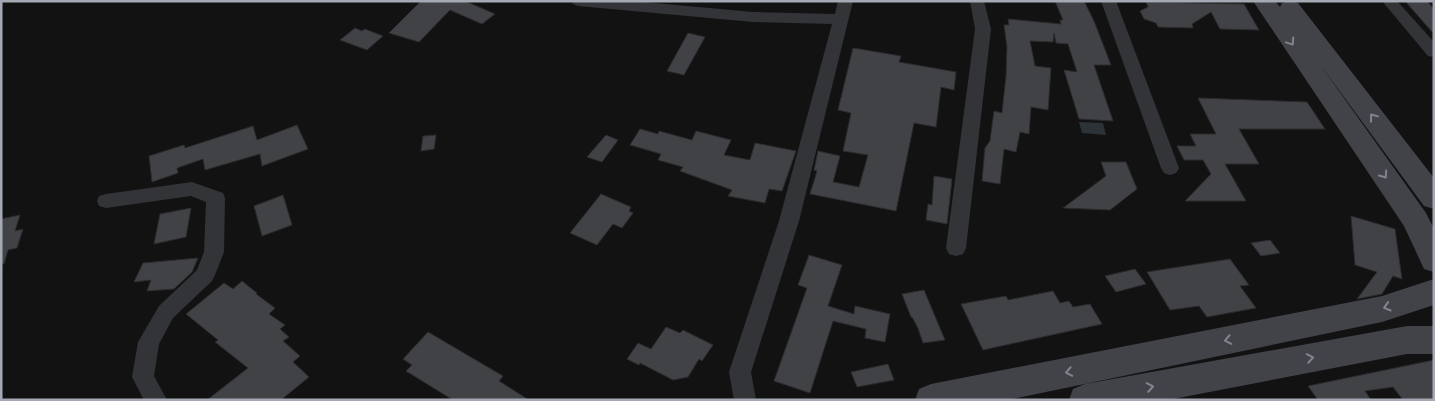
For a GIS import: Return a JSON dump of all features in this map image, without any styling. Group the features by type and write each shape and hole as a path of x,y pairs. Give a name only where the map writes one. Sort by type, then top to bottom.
{"street":[{"path":"578,1 753,17 844,10 789,221 740,372 745,400"},
{"path":"956,248 983,29 977,1"},
{"path":"1108,1 1170,168"},
{"path":"1264,1 1416,221 1434,260"},
{"path":"1284,1 1434,198"},
{"path":"1389,1 1434,52"},
{"path":"106,201 192,189 216,198 214,252 205,276 166,312 149,342 143,377 156,400"},
{"path":"931,400 1382,309 1434,292"},
{"path":"1085,400 1397,342 1434,340"}],"shaded area":[{"path":"1079,122 1103,123 1106,135 1082,133"}],"building":[{"path":"421,1 465,1 495,14 482,24 450,10 419,42 389,33"},
{"path":"1055,1 1084,1 1094,21 1111,65 1094,65 1113,121 1079,119 1064,70 1077,72 1068,44 1056,43 1054,33 1053,42 1030,41 1035,66 1051,68 1048,110 1031,107 1029,134 1020,132 1016,152 1004,149 1000,184 982,181 985,148 990,141 994,111 1002,113 1007,47 1004,25 1009,25 1008,19 1061,24 1060,20 1063,20"},
{"path":"1405,1 1427,1 1434,9 1434,34"},
{"path":"1146,2 1244,4 1259,30 1220,29 1211,12 1192,24 1193,28 1158,27 1156,23 1144,19 1140,11 1148,7"},
{"path":"355,28 362,31 365,29 383,36 367,50 340,40"},
{"path":"688,33 705,37 684,75 667,71"},
{"path":"853,48 901,56 899,62 956,72 954,90 941,87 936,127 914,123 896,211 810,194 817,171 814,170 818,151 840,156 833,182 859,187 868,155 843,151 851,113 838,110"},
{"path":"1198,98 1307,102 1325,129 1239,129 1259,164 1225,164 1246,201 1185,201 1211,174 1203,160 1184,160 1177,146 1196,146 1190,134 1216,134"},
{"path":"297,125 308,149 262,166 260,154 205,170 203,159 177,168 178,173 152,182 149,156 184,145 185,148 253,126 257,140"},
{"path":"640,129 658,134 659,131 692,140 696,131 731,140 724,155 750,160 755,143 796,151 782,191 769,189 765,203 728,196 732,190 680,171 683,167 658,160 661,154 630,145"},
{"path":"436,135 434,149 421,151 423,136"},
{"path":"606,135 618,140 602,162 587,157"},
{"path":"1101,162 1126,162 1137,189 1110,210 1063,208 1106,176"},
{"path":"934,176 952,179 947,224 926,220 928,204 932,205"},
{"path":"601,194 631,207 629,211 633,213 622,228 613,224 597,245 570,233"},
{"path":"283,195 292,225 262,236 254,206"},
{"path":"191,208 186,237 154,244 160,214"},
{"path":"20,215 15,231 23,229 17,248 8,250 4,264 1,263 1,219"},
{"path":"1351,216 1395,229 1402,279 1393,276 1382,294 1357,299 1377,272 1355,265"},
{"path":"1270,240 1280,253 1261,256 1251,243"},
{"path":"809,255 842,265 828,306 854,314 855,306 890,314 885,342 865,338 866,329 833,321 810,393 774,381 807,288 798,285"},
{"path":"198,258 192,272 174,289 147,291 151,280 134,282 143,263"},
{"path":"1230,259 1249,285 1240,286 1256,308 1207,317 1199,306 1170,310 1147,272"},
{"path":"1135,269 1146,284 1116,292 1105,276"},
{"path":"242,281 275,308 269,314 285,325 280,329 289,337 283,341 300,356 293,362 309,377 281,400 207,400 248,368 215,342 218,340 186,314 224,283 233,289"},
{"path":"924,290 945,340 923,343 918,328 911,317 902,294"},
{"path":"1053,291 1060,303 1069,301 1073,307 1090,304 1102,324 983,350 961,304 1006,296 1008,300"},
{"path":"666,327 680,333 683,330 713,345 702,361 699,359 688,377 673,380 640,363 639,365 627,359 638,343 651,349"},
{"path":"428,332 503,376 499,381 529,400 453,400 406,371 412,365 403,359"},
{"path":"1434,360 1434,400 1403,400 1393,387 1365,391 1371,400 1318,400 1308,386"},
{"path":"888,364 894,380 857,387 851,372"}]}
